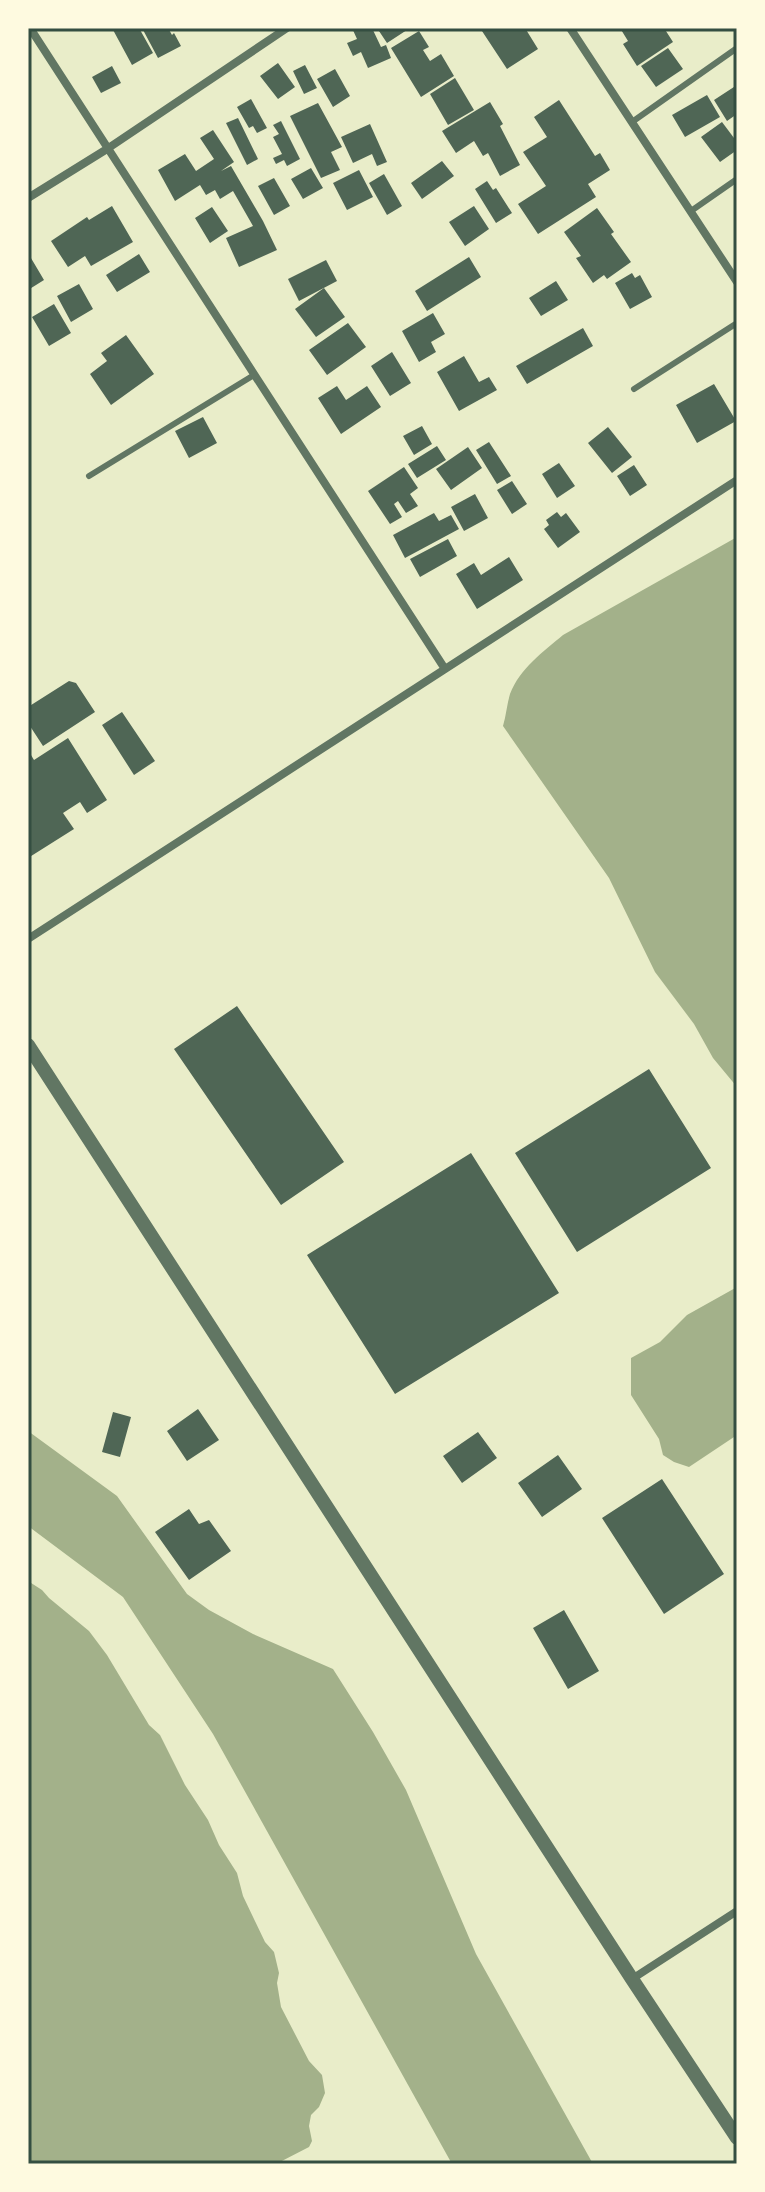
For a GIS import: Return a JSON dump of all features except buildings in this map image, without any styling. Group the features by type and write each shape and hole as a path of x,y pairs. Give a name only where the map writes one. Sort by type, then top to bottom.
{"street":[{"path":"30,28 445,669"},
{"path":"28,198 287,28"},
{"path":"570,28 737,282"},
{"path":"28,939 737,480"},
{"path":"28,1045 737,2138"},
{"path":"632,1979 737,1911"}],"lane":[{"path":"632,122 737,48"},
{"path":"691,211 737,179"},
{"path":"634,389 737,323"},
{"path":"89,476 254,375"}],"shaded area":[{"path":"737,537 737,1087 713,1058 694,1024 655,972 609,878 503,726 514,685 533,661 563,635"},
{"path":"737,1287 737,1435 689,1467 663,1455 659,1439 631,1395 631,1358 660,1342 687,1315"},
{"path":"28,1431 117,1496 187,1594 253,1634 333,1669 406,1790 476,1954 593,2164 452,2164 213,1734 123,1597 28,1526"},
{"path":"28,1581 89,1631 107,1655 149,1725 160,1735 185,1785 208,1820 237,1873 243,1896 265,1942 274,1952 281,2007 309,2061 322,2075 325,2093 319,2107 311,2115 309,2126 312,2141 309,2147 276,2164 28,2164"}]}
